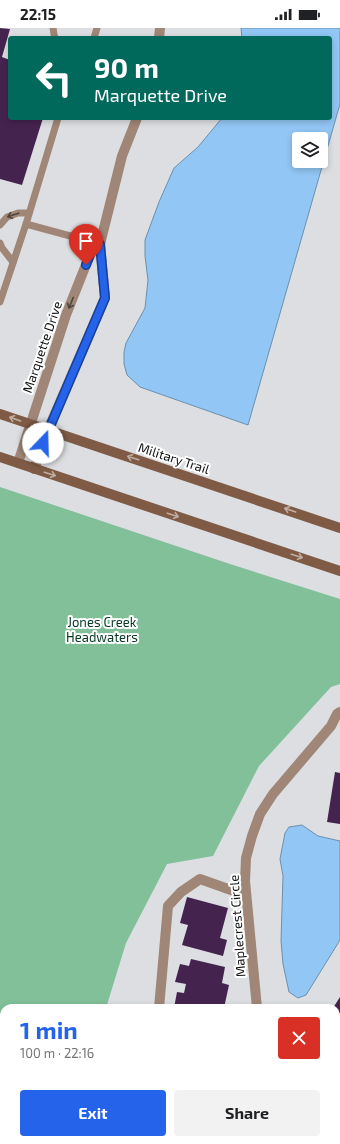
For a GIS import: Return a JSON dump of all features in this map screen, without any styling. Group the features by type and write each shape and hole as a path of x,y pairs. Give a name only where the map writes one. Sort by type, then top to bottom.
{"main road":[{"name":"Military Trail","path":"0,414 340,528"},
{"path":"0,457 340,571"}],"street":[{"name":"Marquette Drive","path":"34,469 48,430 105,298 100,244 122,156 137,120"},
{"name":"Marquette Drive","path":"18,463 66,315 91,252 100,244"},
{"name":"Maplecrest Circle","path":"257,1004 245,895 246,858 252,836 260,814 272,794 335,725 337,714 340,712"},
{"path":"158,1004 168,906 181,892 200,879 245,895"}],"lane":[{"path":"0,302 3,286 26,224 57,120"},
{"path":"0,225 7,217 18,213 29,213"},
{"path":"26,224 100,244"},
{"path":"0,243 13,262"}],"green space":[{"name":"Jones Creek Headwaters","path":"0,487 340,599 340,684 331,687 259,766 213,856 167,864 126,943 107,1004 0,1004"}],"water":[{"path":"241,28 340,28 340,104 328,146 328,132 292,132 292,168 322,168 248,425 140,387 127,375 124,364 126,343 145,308 148,280 145,240 159,202 174,168 198,147 220,120 332,120 332,36 242,36"},
{"path":"302,825 318,836 340,841 340,940 306,995 298,998 289,992 283,964 281,941 283,876 280,859 285,833 289,827"}],"building":[{"path":"0,28 10,29 2,57 8,59 8,120 42,120 22,185 0,179"},
{"path":"335,772 340,773 340,824 327,822"},
{"path":"187,897 228,908 220,938 227,940 223,956 182,945 188,925 180,923"},
{"path":"191,959 225,967 222,983 229,985 225,1004 175,1004 177,992 184,993 186,984 175,982 180,964 189,966"},
{"path":"340,997 340,1004 336,1004"}],"route":[{"path":"43,443 105,298 100,244 91,252 86,265"}]}
